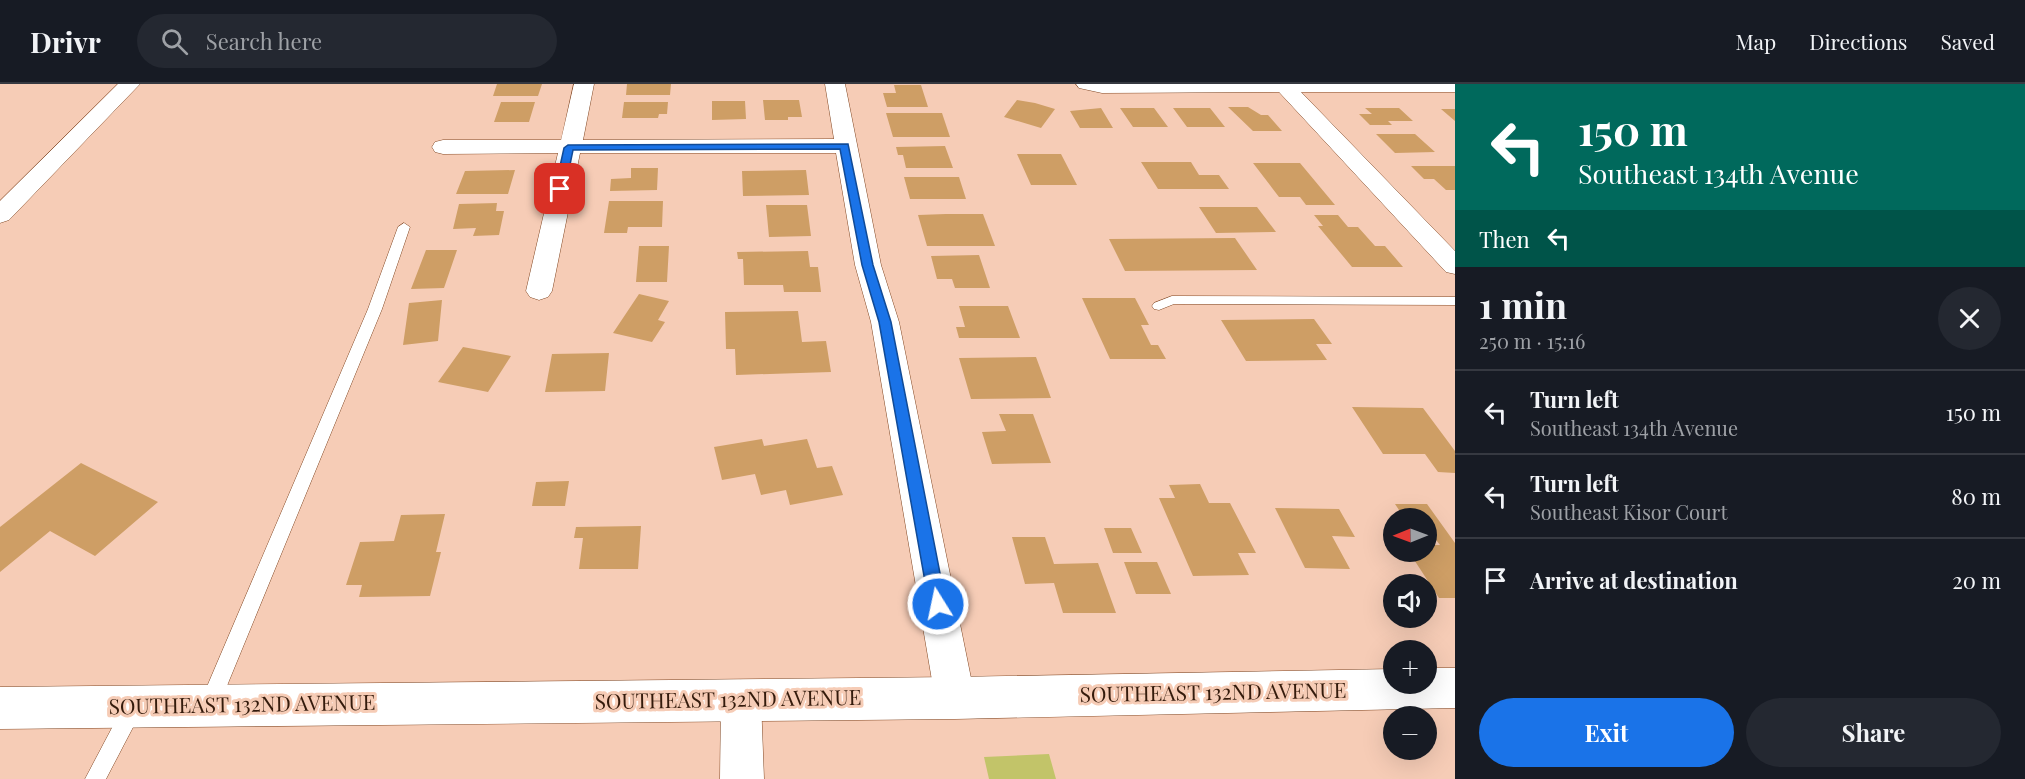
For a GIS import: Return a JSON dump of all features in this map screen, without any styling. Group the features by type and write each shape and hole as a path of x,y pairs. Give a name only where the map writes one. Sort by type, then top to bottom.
{"street":[{"path":"0,215 130,84"},
{"path":"539,291 568,148 584,84"},
{"path":"835,84 844,146 868,265 885,322 955,698"},
{"path":"1086,84 1102,87 1455,87"},
{"path":"1286,88 1455,266"},
{"path":"443,147 844,146"},
{"name":"SOUTHEAST 132ND AVENUE","path":"0,708 955,698 1455,688"},
{"path":"741,700 742,779"}],"lane":[{"path":"209,706 375,309 404,227"},
{"path":"1159,306 1172,300 1455,301"},
{"path":"95,779 134,706"}],"shaded area":[{"path":"1049,754 1056,779 989,779 984,757"}],"building":[{"path":"497,84 542,84 538,96 493,96"},
{"path":"627,84 671,84 670,95 626,95"},
{"path":"894,85 921,85 928,107 887,107 883,93 896,93"},
{"path":"763,100 799,100 802,117 788,117 788,120 765,120"},
{"path":"1017,100 1055,109 1041,128 1004,117"},
{"path":"712,101 745,101 746,119 712,120"},
{"path":"501,102 535,102 529,122 494,122"},
{"path":"624,102 668,102 667,114 659,114 658,118 622,118"},
{"path":"1228,107 1248,107 1261,115 1268,115 1282,131 1253,131"},
{"path":"1101,108 1113,128 1080,128 1070,111"},
{"path":"1120,108 1154,108 1168,127 1133,127"},
{"path":"1173,108 1210,108 1225,127 1187,127"},
{"path":"1365,108 1399,108 1413,121 1388,121 1392,125 1370,125 1359,114 1372,114"},
{"path":"1441,109 1455,109 1455,121"},
{"path":"886,113 942,113 950,137 893,137"},
{"path":"1376,134 1415,134 1435,152 1395,153"},
{"path":"945,146 953,168 906,168 903,155 898,155 896,147"},
{"path":"1017,154 1061,154 1077,185 1031,185"},
{"path":"1141,162 1191,162 1199,175 1219,175 1229,189 1158,189"},
{"path":"1253,163 1300,163 1335,205 1306,205 1300,197 1279,197"},
{"path":"1411,166 1455,166 1455,190 1446,190 1434,179 1424,179"},
{"path":"631,168 658,168 657,190 610,191 611,179 631,178"},
{"path":"515,170 508,194 456,194 465,171"},
{"path":"806,170 809,195 743,196 742,171"},
{"path":"904,177 959,177 966,199 910,199"},
{"path":"609,201 663,201 662,227 628,227 627,233 604,233"},
{"path":"497,203 496,211 504,211 499,235 473,236 476,228 453,229 459,204"},
{"path":"766,205 807,205 811,236 769,237"},
{"path":"1199,207 1257,207 1276,232 1216,233"},
{"path":"983,214 995,246 927,246 918,215"},
{"path":"1314,215 1338,215 1348,227 1358,227 1375,246 1385,246 1403,267 1352,267 1318,226 1323,226"},
{"path":"1235,238 1257,270 1125,271 1109,239"},
{"path":"639,246 669,246 667,282 636,282"},
{"path":"426,250 457,250 444,288 411,289"},
{"path":"808,251 810,267 818,267 821,292 784,292 783,285 744,285 743,259 738,259 737,252"},
{"path":"979,255 990,288 955,288 952,279 937,279 931,256"},
{"path":"639,294 669,301 658,320 665,322 652,342 613,333"},
{"path":"1082,298 1135,298 1149,325 1141,325 1151,345 1158,345 1166,359 1110,359"},
{"path":"442,300 438,341 403,345 409,303"},
{"path":"959,306 1008,306 1020,338 959,338 956,327 965,327"},
{"path":"798,311 802,342 826,341 831,372 736,375 735,349 726,349 725,312"},
{"path":"1314,319 1332,344 1316,344 1327,360 1246,361 1221,320"},
{"path":"463,347 511,356 488,392 438,382"},
{"path":"609,353 605,391 545,392 552,354"},
{"path":"1036,357 1051,398 971,399 959,358"},
{"path":"1352,407 1423,408 1455,451 1455,473 1438,472 1425,454 1383,454"},
{"path":"999,414 1033,414 1051,463 992,464 982,432 1006,431"},
{"path":"762,439 764,446 807,439 817,468 832,466 843,495 790,505 786,490 761,495 755,474 722,480 714,447"},
{"path":"81,463 158,502 95,556 50,531 0,572 0,527"},
{"path":"569,481 565,506 532,506 536,482"},
{"path":"1200,484 1209,503 1230,503 1256,553 1238,553 1249,575 1193,576 1159,498 1175,498 1169,485"},
{"path":"1395,504 1427,504 1430,508 1398,508"},
{"path":"1275,508 1339,509 1355,537 1332,536 1350,569 1305,568"},
{"path":"445,514 436,552 441,552 430,596 359,597 362,585 346,585 360,542 394,541 401,515"},
{"path":"1437,518 1455,543 1455,598 1439,598 1437,574 1423,574 1416,562 1437,562 1437,545 1440,545 1437,541"},
{"path":"641,526 638,569 579,569 583,538 574,538 576,527"},
{"path":"1104,528 1131,528 1142,553 1113,553"},
{"path":"1012,537 1045,537 1054,564 1098,563 1116,613 1063,613 1054,583 1025,584"},
{"path":"1124,562 1157,562 1171,594 1136,594"}],"route":[{"path":"560,189 568,148 844,146 868,265 885,322 938,604"}]}
